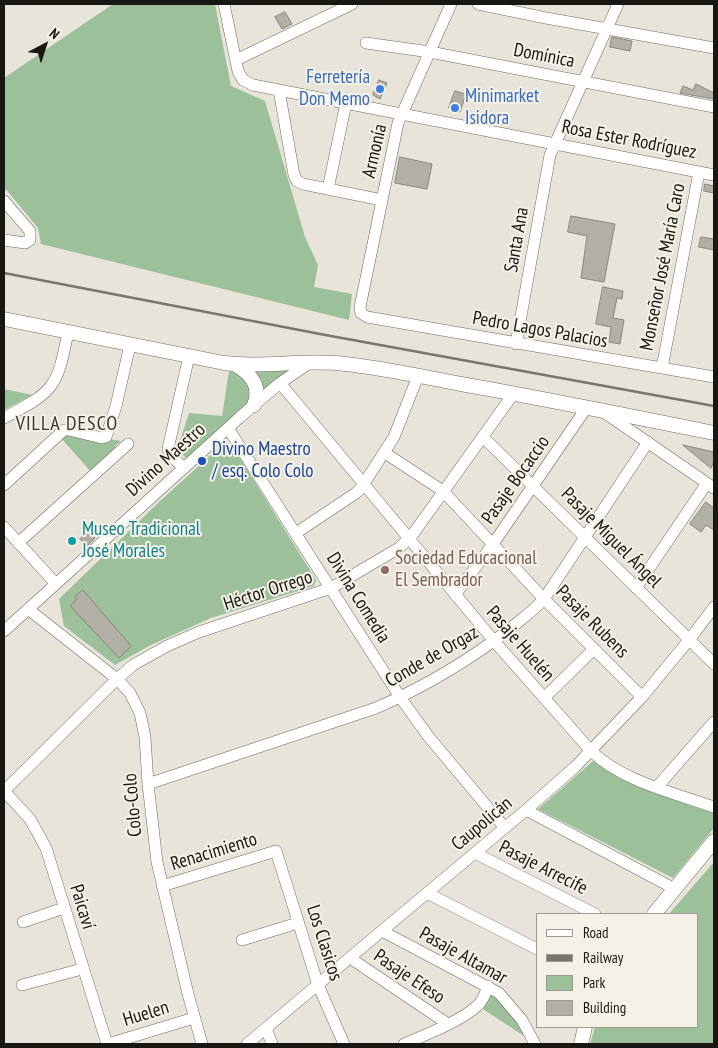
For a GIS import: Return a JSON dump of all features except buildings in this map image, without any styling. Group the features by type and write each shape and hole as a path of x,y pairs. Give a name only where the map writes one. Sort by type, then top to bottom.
{"main road":[{"path":"4,319 233,364 313,362 346,364 514,393 714,433"},
{"path":"233,364 248,372 254,381 257,396 254,405"},
{"path":"655,913 714,841"},
{"path":"581,1044 585,1028"}],"street":[{"path":"224,4 236,60 352,4"},
{"name":"Armonía","path":"361,313 360,307 398,123 451,4"},
{"path":"478,4 714,48"},
{"name":"Santa Ana","path":"516,344 550,155 618,4"},
{"name":"Domínica","path":"366,43 430,52 714,107"},
{"name":"Rosa Ester Rodríguez","path":"236,60 238,71 243,80 253,85 714,175"},
{"path":"279,90 294,175 297,181 303,184 382,200"},
{"path":"328,189 346,103"},
{"name":"Monseñor José María Caro","path":"662,368 699,172"},
{"path":"4,201 30,231 30,240 25,243 4,240"},
{"name":"Pedro Lagos Palacios","path":"361,313 367,317 714,378"},
{"path":"4,418 39,399 50,387 61,366 68,332"},
{"path":"4,485 62,431 69,430 102,438 106,437 116,406 130,345"},
{"path":"184,468 172,457 168,449 189,356"},
{"name":"Divino Maestro","path":"4,630 254,405 280,383 313,362"},
{"path":"296,534 356,493 364,484 385,453 398,429 418,376"},
{"name":"Pasaje Huelén","path":"280,383 455,595 591,751 616,770 714,807"},
{"name":"Héctor Orrego","path":"4,791 116,679 138,662 185,638 331,588 393,552 409,539 514,393"},
{"name":"Pasaje Bocaccio","path":"455,595 493,544 587,407"},
{"path":"602,410 711,486 636,588"},
{"name":"Divina Comedia","path":"228,428 400,697 428,736 505,828"},
{"name":"Pasaje Miguel Ángel","path":"482,437 714,664"},
{"name":"Conde de Orgaz","path":"148,784 361,713 400,697 468,659 494,641 544,599 648,442"},
{"path":"11,541 128,444"},
{"name":"Pasaje Rubens","path":"385,453 443,491 544,599 642,697"},
{"path":"4,527 11,541 56,584"},
{"name":"Caupolicán","path":"247,1044 505,828 591,751 642,697 714,607"},
{"name":"Colo-Colo","path":"28,609 116,679 130,694 142,721 154,849 194,1018 202,1044"},
{"path":"544,698 594,649"},
{"path":"658,787 714,722"},
{"name":"Paicaví","path":"4,791 30,820 41,838 50,859 82,969 107,1044"},
{"path":"526,810 675,889"},
{"name":"Renacimiento","path":"162,886 276,852"},
{"name":"Los Clasicos","path":"276,852 318,985 344,1044"},
{"name":"Pasaje Arrecife","path":"475,853 593,913"},
{"path":"427,893 536,948"},
{"path":"23,922 64,908"},
{"path":"242,940 298,923"},
{"name":"Pasaje Altamar","path":"382,931 499,993 522,1020 536,1044"},
{"name":"Pasaje Efeso","path":"350,958 448,1024"},
{"path":"22,985 82,969"},
{"path":"404,1044 448,1024 476,1007 483,998 488,986"},
{"name":"Huelen","path":"107,1044 194,1018"},
{"path":"266,1028 272,1044"}],"green space":[{"path":"113,4 215,4 231,86 265,101 305,237 318,265 314,287 352,294 349,320 41,244 38,228 4,187 4,78"},
{"path":"294,366 261,398 248,368"},
{"path":"229,371 236,372 248,379 254,401 189,461 179,451 179,444 189,413 222,416"},
{"path":"4,389 33,395 4,410"},
{"path":"66,432 121,441 115,446 116,452 92,473 61,438"},
{"path":"224,443 228,443 233,447 316,580 314,586 211,618 151,645 115,665 64,626 59,599 159,502"},
{"path":"593,761 636,783 714,813 714,828 673,878 538,809"},
{"path":"714,862 714,1044 590,1044 595,1028 698,1028 698,913 670,913"},
{"path":"491,993 507,1008 527,1038 483,1009"}],"railway":[{"path":"4,273 320,334 714,406"}],"place":[{"name":"Ferretería Don Memo","path":"380,89"},
{"name":"Minimarket Isidora","path":"455,108"},
{"name":"Divino Maestro / esq. Colo Colo","path":"202,461"},
{"name":"Museo Tradicional José Morales","path":"72,541"},
{"name":"Sociedad Educacional El Sembrador","path":"385,570"}],"district":[{"name":"VILLA DESCO","path":"67,424"}]}
